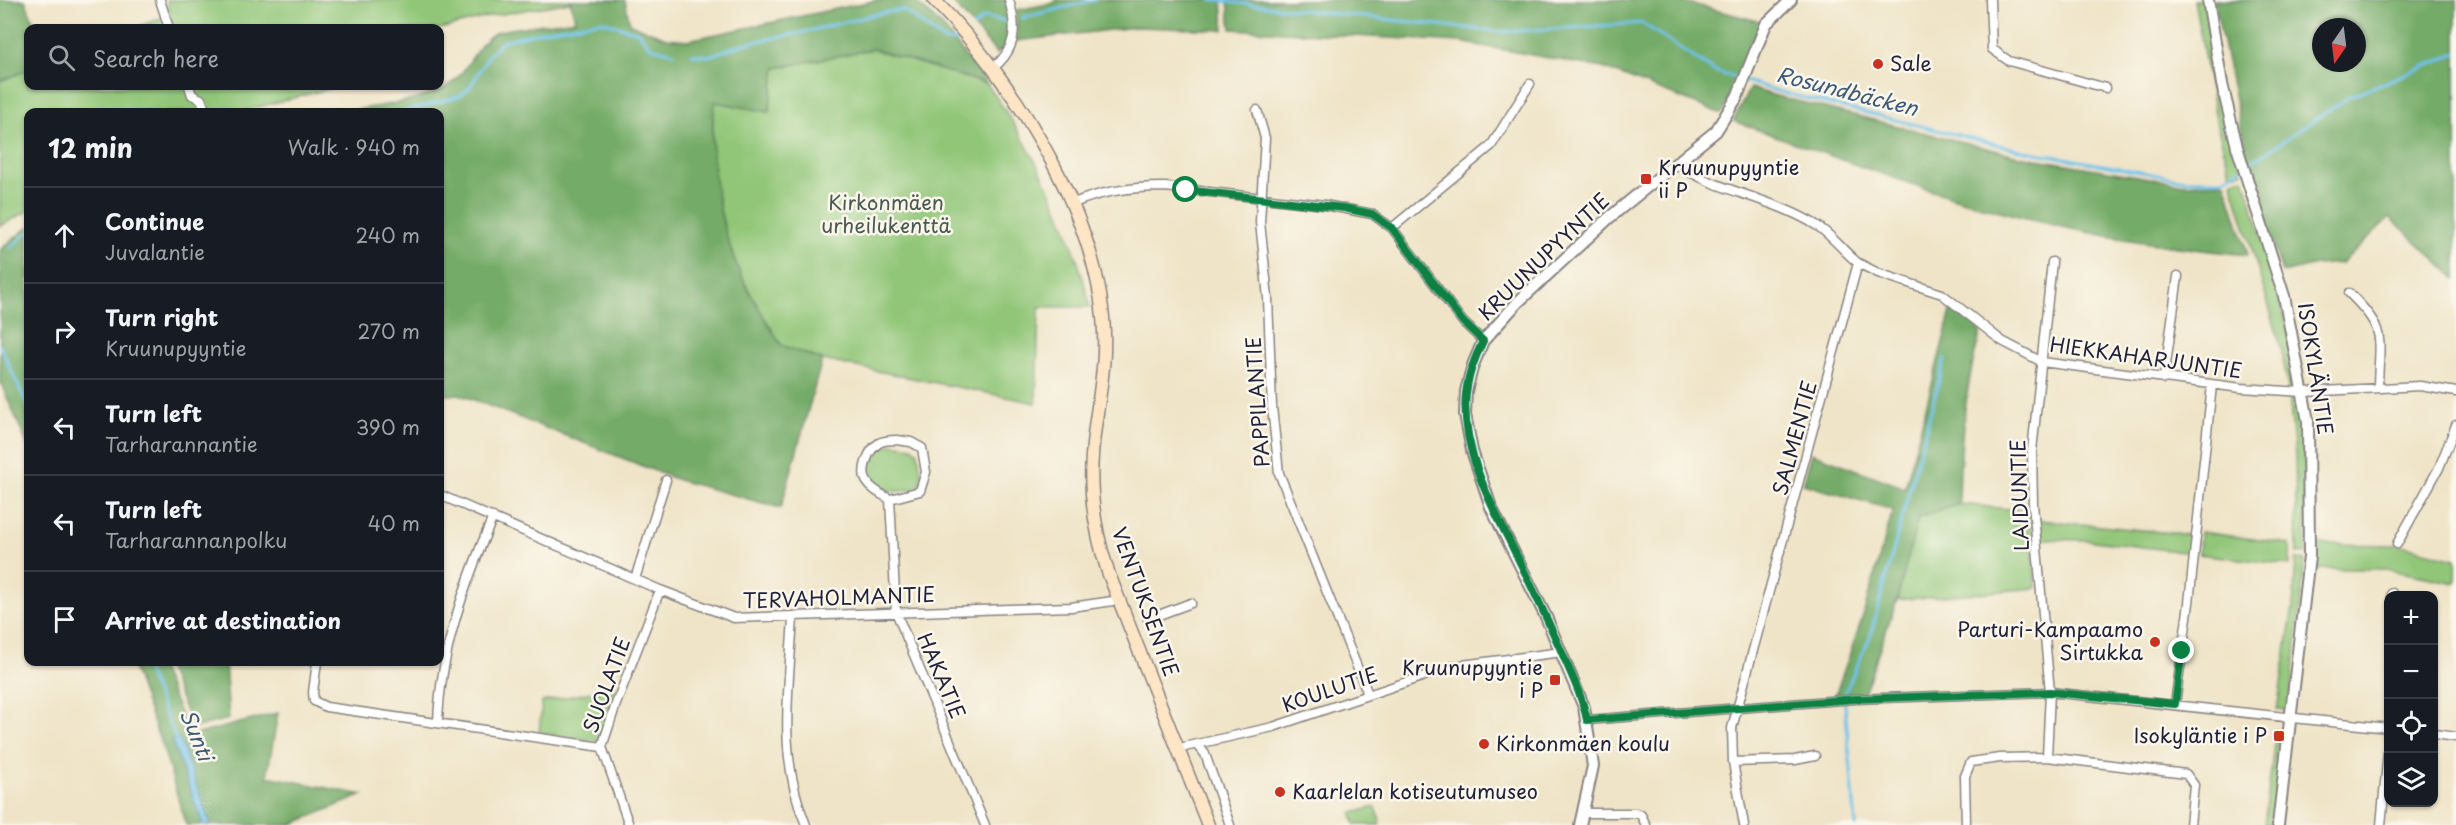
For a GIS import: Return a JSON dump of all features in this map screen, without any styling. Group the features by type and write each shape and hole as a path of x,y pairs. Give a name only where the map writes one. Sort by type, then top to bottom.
{"main road":[{"name":"VENTUKSENTIE","path":"934,0 993,68 1038,138 1072,204 1096,275 1101,299 1104,352 1092,458 1098,539 1208,825"}],"street":[{"path":"160,0 168,24"},
{"path":"993,68 1005,57 1014,39 1015,23 1009,0"},
{"name":"KRUUNUPYYNTIE","path":"1580,825 1593,766 1587,720 1576,684 1562,652 1491,507 1472,451 1465,414 1466,391 1483,341 1518,302 1610,217 1716,130 1740,90 1766,24 1791,0"},
{"path":"1990,0 1992,50 2009,61 2106,88"},
{"name":"ISOKYLÄNTIE","path":"2208,0 2222,84 2237,147 2281,285 2304,392 2309,443 2310,536 2278,825"},
{"path":"1392,228 1491,146 1530,84"},
{"path":"190,90 192,95 201,99 204,108"},
{"name":"PAPPILANTIE","path":"1257,110 1265,150 1260,222 1268,298 1272,407 1279,473 1368,694"},
{"path":"1676,164 1693,176 1786,211 1818,226 1858,262"},
{"path":"1072,204 1110,193 1147,187 1360,211 1382,219 1392,228 1463,322 1483,341"},
{"name":"HIEKKAHARJUNTIE","path":"1858,262 1878,273 1942,294 1965,309 2002,341 2042,362 2212,385 2304,392 2420,386 2456,392"},
{"name":"SALMENTIE","path":"1744,825 1733,762 1732,728 1835,355 1858,262"},
{"name":"LAIDUNTIE","path":"2047,757 2050,692 2032,478 2032,451 2052,262"},
{"path":"2164,379 2178,276"},
{"path":"2349,293 2374,319 2379,330 2381,339 2378,387"},
{"path":"2175,704 2189,603 2212,385"},
{"path":"2397,544 2439,468 2456,425"},
{"path":"884,441 911,442 922,448 926,464 925,480 920,491 912,495 890,499 877,492 865,479 868,458 871,450 884,441"},
{"path":"635,579 666,480"},
{"name":"TERVAHOLMANTIE","path":"444,497 660,590 734,618 1071,607 1120,600"},
{"name":"HAKATIE","path":"890,499 896,612 984,825"},
{"path":"438,723 441,684 456,617 470,572 493,517"},
{"name":"SUOLATIE","path":"629,825 602,747 660,590"},
{"path":"1148,619 1191,603"},
{"path":"793,617 788,760 795,797 806,825"},
{"name":"KOULUTIE","path":"1180,748 1273,727 1454,666 1562,652"},
{"path":"316,666 313,692 314,701 320,704 602,747"},
{"path":"1587,720 1843,699 2050,692 2384,728"},
{"path":"2438,735 2456,737"},
{"path":"1197,744 1205,754 1230,825"},
{"path":"2380,825 2388,753"},
{"path":"1733,762 1795,760 1815,756"},
{"path":"1966,825 1965,776 1971,762 2001,758 2047,757 2186,774 2194,785 2190,825"},
{"path":"1582,813 1635,813 1641,815 1646,825"}],"green space":[{"path":"0,0 25,0 34,24 24,24 24,72 0,81"},
{"path":"167,0 570,0 570,2 491,16 444,28 444,24 146,24 170,15"},
{"path":"570,0 625,0 630,24 667,38 688,40 878,0 914,0 944,28 987,84 873,49 776,68 769,112 715,102 712,144 716,189 732,254 754,300 781,345 822,360 781,508 678,480 459,394 444,396 444,108 368,108 406,101 444,90 444,87 464,70 480,46 493,34 520,27 575,20"},
{"path":"951,0 1006,0 1010,23 1009,36 997,54"},
{"path":"1055,0 1222,0 1224,30 1136,27 1017,41 1016,10 1054,3"},
{"path":"1228,0 1677,0 1762,22 1722,114 1603,68 1460,42 1231,29"},
{"path":"2194,0 2203,0 2217,83 2243,172 2231,174 2229,168 2217,125"},
{"path":"2214,0 2456,0 2456,279 2390,217 2342,263 2316,265 2282,273 2248,161"},
{"name":"Kirkonmäen urheilukenttä","path":"873,49 987,84 1021,136 1050,190 1073,247 1090,307 1039,307 1036,403 822,360 781,345 740,273 726,233 716,188 712,143 715,101 769,112 776,68"},
{"path":"24,72 24,90 324,90 255,108 24,108 24,213 0,226 0,81"},
{"path":"1750,88 2019,156 2184,184 2225,182 2248,255 2156,244 2086,232 2021,217 1896,179 1733,121"},
{"path":"2244,178 2280,297 2300,388 2288,388 2281,347 2233,186 2232,180"},
{"path":"24,230 24,437 0,381 0,250"},
{"path":"1952,307 1981,331 1975,352 1964,417 1959,504 1918,518 1897,600 1864,694 1835,696 1862,619 1893,510 1803,484 1812,453 1905,488"},
{"path":"2289,394 2301,395 2304,421 2306,554 2297,553 2295,455"},
{"path":"892,444 912,447 918,452 922,479 917,488 906,491 885,490 877,487 872,481 869,474 877,451"},
{"path":"1959,504 2029,511 2036,588 1897,600 1918,518"},
{"path":"2040,520 2192,535 2191,553 2086,540 2042,539"},
{"path":"2200,532 2290,544 2290,565 2199,554"},
{"path":"2313,544 2401,545 2456,559 2456,583 2386,569 2311,569"},
{"path":"2296,559 2305,560 2289,711 2277,710 2293,607"},
{"path":"132,666 160,666 190,736 278,713 267,776 363,795 290,825 186,825 165,754"},
{"path":"167,666 225,666 229,719 193,728"},
{"path":"617,687 599,741 539,733 542,702"},
{"path":"2276,730 2280,730 2282,739 2272,825 2264,825"},
{"path":"1376,807 1381,825 1355,825 1352,813"}],"water":[{"path":"179,738 211,825 203,825 172,741"}],"waterway":[{"name":"Rosundbäcken","path":"1022,18 1095,0"},
{"name":"Rosundbäcken","path":"1211,0 1502,32 1642,23 1714,71 1780,92 2020,150 2185,180 2221,180 2241,168"},
{"name":"Rosundbäcken","path":"692,54 709,56 743,44 881,13 904,10 944,41 958,41"},
{"path":"974,27 984,17 1006,21"},
{"name":"Rosundbäcken","path":"417,108 460,96 470,87 489,55 503,41 542,31 602,21 638,32 651,47 674,53"},
{"name":"Rosundbäcken","path":"2247,165 2350,96 2456,54"},
{"name":"Rosundbäcken","path":"10,248 24,236"},
{"name":"Sunti","path":"0,346 24,398"},
{"path":"1856,825 1844,694 1870,637 1945,358"},
{"name":"Sunti","path":"145,666 176,739"}],"place":[{"name":"Sale","path":"1878,64"},
{"name":"Kruunupyyntie ii P","path":"1646,179"},
{"name":"Parturi-Kampaamo Sirtukka","path":"2155,642"},
{"name":"Kruunupyyntie i P","path":"1555,680"},
{"name":"Isokyläntie i P","path":"2279,736"},
{"name":"Kirkonmäen koulu","path":"1484,744"},
{"name":"Kaarlelan kotiseutumuseo","path":"1280,792"}],"route":[{"path":"1186,190 1324,205 1360,211 1382,219 1392,228 1463,322 1483,341 1466,391 1465,414 1472,451 1491,507 1546,617 1576,684 1587,720 1855,699 2050,692 2175,704 2182,651"}]}
